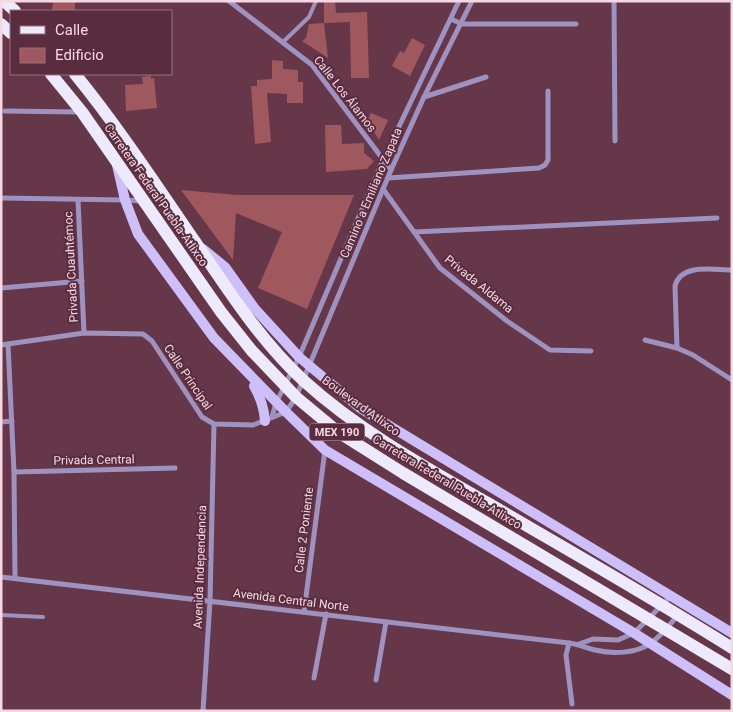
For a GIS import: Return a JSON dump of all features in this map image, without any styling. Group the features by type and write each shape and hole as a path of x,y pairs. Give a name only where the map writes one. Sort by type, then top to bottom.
{"main road":[{"path":"4,1 14,10"},
{"name":"Carretera Federal Puebla-Atlixco","path":"51,75 82,112 221,312 252,351 296,397 338,432 411,478 732,669"},
{"name":"Boulevard Atlixco","path":"76,75 150,175 237,303 265,339 304,381 351,419 411,459 667,601 732,648"}],"street":[{"name":"Calle Los Álamos","path":"229,1 312,65 391,170"},
{"name":"Camino a Emiliano Zapata","path":"285,386 383,160 459,1"},
{"name":"Camino a Emiliano Zapata","path":"296,397 382,189 424,97 472,1"},
{"path":"614,1 615,141"},
{"path":"451,19 462,24 576,24"},
{"path":"424,97 486,77"},
{"path":"388,178 539,168 545,165 548,160 548,91"},
{"path":"5,111 82,112"},
{"path":"117,162 125,200 138,234 214,338 276,403 325,450 634,633 732,695"},
{"name":"Privada Aldama","path":"382,189 440,268 507,320 550,350 591,351"},
{"path":"1,198 145,202"},
{"name":"Privada Cuauhtémoc","path":"78,200 84,333"},
{"path":"414,232 717,218"},
{"path":"196,244 225,267 255,309 299,357 360,408 667,601"},
{"path":"677,348 674,286 676,279 689,270 732,270"},
{"path":"1,288 82,281"},
{"name":"Calle Principal","path":"1,344 84,333 143,334 152,341 202,416 214,424 253,425 286,412"},
{"path":"645,340 677,348 693,355 732,380"},
{"path":"8,344 14,472 15,578"},
{"path":"245,370 260,396 268,419"},
{"path":"268,419 285,386"},
{"path":"286,412 296,397"},
{"path":"1,422 12,421"},
{"name":"Avenida Independencia","path":"203,711 210,601 214,424"},
{"name":"Calle 2 Poniente","path":"304,612 325,450"},
{"name":"Privada Central","path":"14,472 175,468"},
{"name":"Avenida Central Norte","path":"1,577 578,644 595,650 618,653 637,650 651,644 682,610"},
{"name":"Avenida Central Norte","path":"578,644 593,639 618,640 634,633 667,601"},
{"path":"682,610 732,633"},
{"path":"314,678 326,614"},
{"path":"376,680 386,622"},
{"path":"569,643 566,655 572,704"}],"lane":[{"path":"283,42 309,17 316,1"},
{"path":"1,615 43,617"}],"building":[{"path":"53,1 75,1 75,10 52,10"},
{"path":"324,1 335,1 336,13 367,12 369,78 351,78 350,22 324,23"},
{"path":"324,23 328,58 302,41 306,38 309,24"},
{"path":"412,38 425,45 410,76 392,66 400,51 404,53"},
{"path":"272,60 283,61 283,69 298,70 298,82 303,82 303,103 287,103 287,94 267,93 271,142 255,144 251,86 257,86 257,80 272,79"},
{"path":"151,76 151,79 154,78 157,108 126,111 125,85 143,84 142,77"},
{"path":"371,113 388,120 379,140 367,121"},
{"path":"325,125 341,125 342,144 364,143 364,153 374,161 367,169 326,172"},
{"path":"181,190 237,195 354,195 307,309 258,288 282,232 236,213 233,260"}]}
